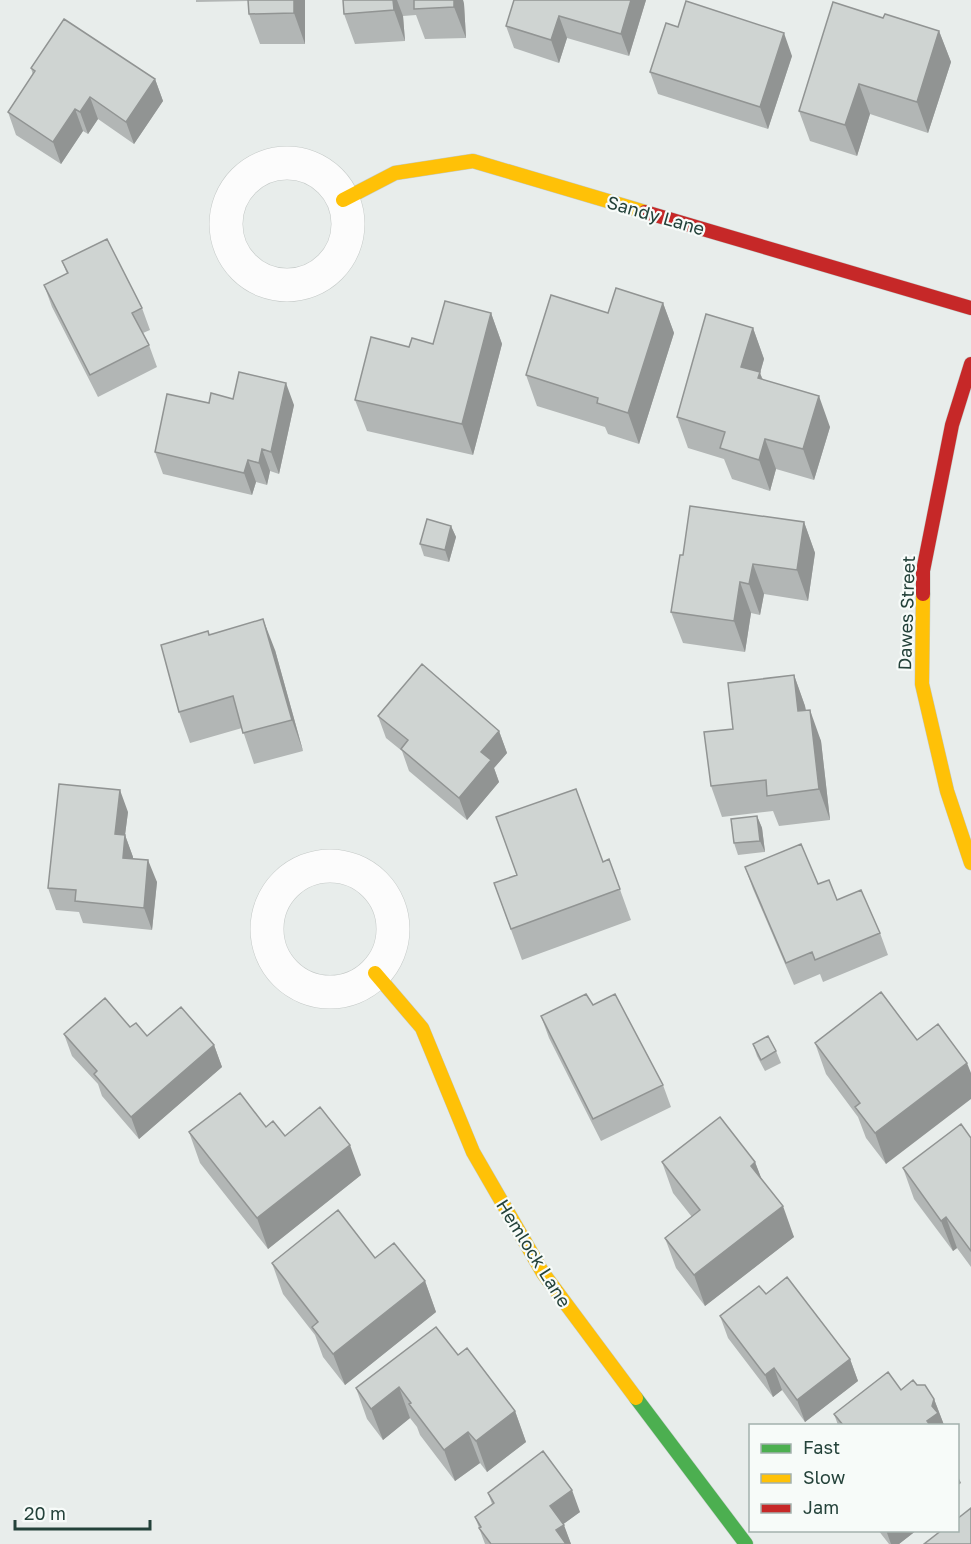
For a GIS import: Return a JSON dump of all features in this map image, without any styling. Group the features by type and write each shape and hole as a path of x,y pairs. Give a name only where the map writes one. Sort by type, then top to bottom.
{"street":[{"name":"Sandy Lane","path":"344,200 394,173 473,161 971,308"},
{"name":"Dawes Street","path":"971,364 952,425 922,571 922,684 947,791 971,863"},
{"name":"Hemlock Lane","path":"375,973 422,1028 473,1152 543,1273 746,1544"}],"building":[{"path":"248,0 294,0 294,13 249,14"},
{"path":"343,0 393,0 394,10 344,14"},
{"path":"414,0 454,0 454,7 414,9"},
{"path":"514,0 631,0 621,34 559,16 551,40 506,26"},
{"path":"686,1 784,33 760,107 650,72 666,23 678,27"},
{"path":"833,2 883,18 885,14 939,31 917,102 859,84 845,125 799,111"},
{"path":"64,19 155,79 126,122 90,97 80,112 75,109 53,142 8,112 35,71 31,68"},
{"path":"107,239 142,308 132,313 149,345 90,375 44,285 68,273 62,261"},
{"path":"616,288 663,303 628,413 597,403 598,398 526,375 551,295 608,313"},
{"path":"445,301 491,313 462,424 355,400 371,337 409,347 412,338 433,344"},
{"path":"706,314 753,328 741,367 760,372 758,378 819,396 803,449 765,439 759,460 720,448 725,432 677,417"},
{"path":"239,372 286,383 271,452 262,449 259,463 248,460 244,473 155,452 167,394 209,403 211,393 233,399"},
{"path":"690,506 804,522 797,570 753,564 749,584 740,582 734,621 671,612"},
{"path":"427,519 451,526 445,550 420,544"},
{"path":"263,619 292,720 243,733 233,696 179,712 161,645 208,631 209,635"},
{"path":"422,664 499,731 481,752 491,760 459,798 401,749 408,740 378,716"},
{"path":"794,675 798,711 810,710 819,789 767,796 766,780 711,786 704,732 733,729 728,683"},
{"path":"59,784 120,790 115,834 125,835 123,858 148,860 144,908 75,901 76,890 48,888"},
{"path":"576,789 603,862 609,859 620,889 511,929 494,883 517,875 496,817"},
{"path":"757,816 760,841 734,843 731,819"},
{"path":"801,844 818,884 829,880 837,900 861,890 880,933 815,960 812,952 786,963 745,867"},
{"path":"881,992 917,1040 938,1024 967,1063 875,1133 855,1107 860,1103 815,1043"},
{"path":"586,994 593,1005 615,994 663,1085 593,1119 541,1016"},
{"path":"105,998 130,1027 136,1023 147,1036 181,1007 214,1045 131,1117 94,1074 97,1071 64,1034"},
{"path":"768,1036 776,1051 761,1060 753,1044"},
{"path":"240,1093 266,1127 273,1121 285,1136 320,1107 350,1145 257,1218 189,1132"},
{"path":"720,1117 755,1162 751,1166 783,1206 694,1275 665,1238 700,1210 662,1162"},
{"path":"961,1124 971,1138 971,1251 946,1217 941,1221 903,1168"},
{"path":"338,1210 375,1258 394,1243 425,1281 333,1354 312,1327 318,1322 272,1263"},
{"path":"787,1277 850,1359 797,1400 774,1368 765,1375 720,1316 759,1286 766,1294"},
{"path":"436,1327 458,1355 467,1348 515,1411 476,1441 468,1432 444,1450 399,1387 371,1409 356,1388"},
{"path":"888,1372 901,1390 913,1380 917,1385 925,1385 934,1399 932,1406 938,1413 927,1421 929,1424 842,1424 834,1414"},
{"path":"543,1451 572,1490 550,1506 564,1525 556,1530 566,1544 491,1544 479,1528 481,1527 475,1517 494,1503 488,1493"},
{"path":"971,1508 971,1544 924,1544 939,1532 959,1532 959,1517"}],"traffic: fast":[{"path":"636,1398 746,1544"}],"traffic: slow":[{"path":"343,200 395,173 473,161 645,212"},
{"path":"923,594 922,684 947,791 971,863"},
{"path":"375,973 422,1028 473,1152 543,1273 636,1398"}],"traffic: jam":[{"path":"645,212 971,308"},
{"path":"923,594 923,571 952,425 971,364"}]}
